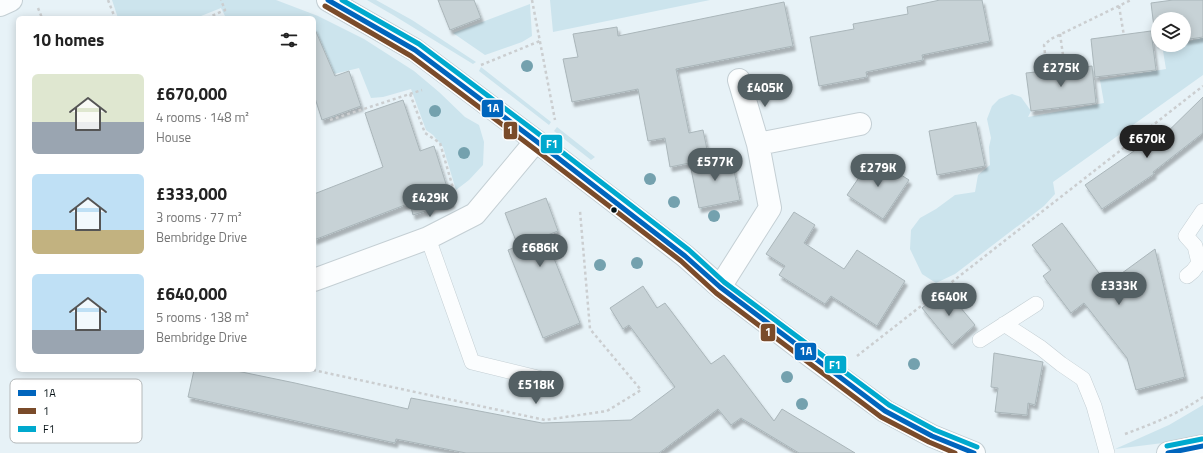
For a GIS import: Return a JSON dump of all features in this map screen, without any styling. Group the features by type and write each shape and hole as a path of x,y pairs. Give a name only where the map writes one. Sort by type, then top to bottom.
{"street":[{"path":"0,5 12,0"},
{"path":"328,0 416,50 685,256 720,287 800,349 885,411 932,436 974,453"},
{"path":"720,287 770,208 758,144 739,80"},
{"path":"758,144 860,124"},
{"path":"316,279 428,238 475,214 538,142"},
{"path":"1168,453 1195,449"}],"lane":[{"path":"1187,276 1199,263 1194,246 1186,236 1203,211"},
{"path":"428,238 472,362 542,379"},
{"path":"980,340 1036,304"},
{"path":"1004,324 1041,348 1083,379 1094,406 1105,447"}],"path":[{"path":"108,0 114,16"},
{"path":"211,16 225,10 221,0"},
{"path":"532,0 555,123 538,142"},
{"path":"1047,71 1044,45 1051,39 1131,0"},
{"path":"1119,6 1124,36"},
{"path":"1060,34 1065,69"},
{"path":"330,120 456,81 466,71 540,40"},
{"path":"834,373 1203,86"},
{"path":"410,94 425,133 440,143 463,220"},
{"path":"1105,447 1203,397"}],"shaded area":[{"path":"112,0 276,0 318,16 364,39 414,71 465,117 479,125 484,142 483,165 469,180 456,190 443,147 433,135 426,130 411,89 383,97 371,98 359,68 334,74 324,49 316,51 316,16 225,16 221,8 201,16 117,16"},
{"path":"367,0 376,0 412,20 476,62 473,64"},
{"path":"550,0 710,0 553,32"},
{"path":"530,4 532,36 522,42 485,55 453,33"},
{"path":"1203,38 1203,75 1053,182 1055,194 1044,206 955,274 936,283 922,274 910,249 911,230 920,218 936,209 955,195 975,192 978,175 990,165 989,147 991,138 987,119 992,106 999,99 1012,94 1021,97 1031,111 1028,117 1104,103 1100,80 1166,69 1163,52 1191,52 1191,41"},
{"path":"481,67 551,122 549,125 479,71"},
{"path":"557,127 595,157 591,160 554,131"},
{"path":"1203,405 1203,434 1163,443 1115,449 1169,425"}],"building":[{"path":"438,0 474,0 481,18 450,30"},
{"path":"940,0 982,0 990,41 922,55 923,60 866,72 867,77 819,86 810,37 854,29 853,24 908,14 907,7"},
{"path":"1173,0 1203,0 1203,37 1191,39 1191,12 1152,12 1151,3"},
{"path":"784,2 793,46 676,69 689,133 703,130 709,159 670,167 665,138 648,141 638,89 572,102 563,59 578,57 573,34 617,27 618,36"},
{"path":"1151,31 1151,52 1154,52 1156,70 1095,77 1091,39"},
{"path":"316,32 335,76 349,71 361,106 322,120 316,101"},
{"path":"1092,66 1096,103 1031,111 1026,73"},
{"path":"1203,97 1203,133 1153,172 1154,174 1102,209 1085,185 1147,142 1151,148"},
{"path":"403,100 420,151 434,146 452,203 413,215 410,203 316,239 316,193 383,167 365,113"},
{"path":"976,122 985,166 937,175 929,131"},
{"path":"731,156 740,200 699,208 690,164"},
{"path":"873,157 909,180 883,219 847,195"},
{"path":"546,198 558,231 545,236 580,323 543,338 508,250 518,246 505,213"},
{"path":"794,212 815,225 804,243 844,269 857,250 905,281 877,326 831,296 825,304 779,275 785,266 766,254"},
{"path":"1062,223 1107,284 1155,249 1185,377 1136,390 1127,358 1084,303 1071,313 1043,276 1051,270 1032,245"},
{"path":"643,286 657,308 665,303 711,364 724,355 774,421 782,409 855,453 799,453 741,418 731,425 718,409 659,453 466,453 396,439 395,443 188,397 194,372 242,372 408,409 411,398 542,423 631,420 675,387 629,325 623,329 610,308"},
{"path":"945,289 975,325 952,345 922,308"},
{"path":"994,353 1043,362 1035,405 1028,403 1027,415 995,412 998,388 991,387"}],"transit line":[{"name":"1A","path":"328,0 415,50 685,256 720,287 885,411 932,436 974,453"},
{"name":"F1","path":"342,0 419,44 689,250 724,282 889,405 935,430 977,447"},
{"name":"1","path":"325,6 411,56 681,261 716,293 881,417 929,442 955,453"},
{"name":"F1","path":"1167,446 1202,439"},
{"name":"1A","path":"1168,453 1203,446"}]}
